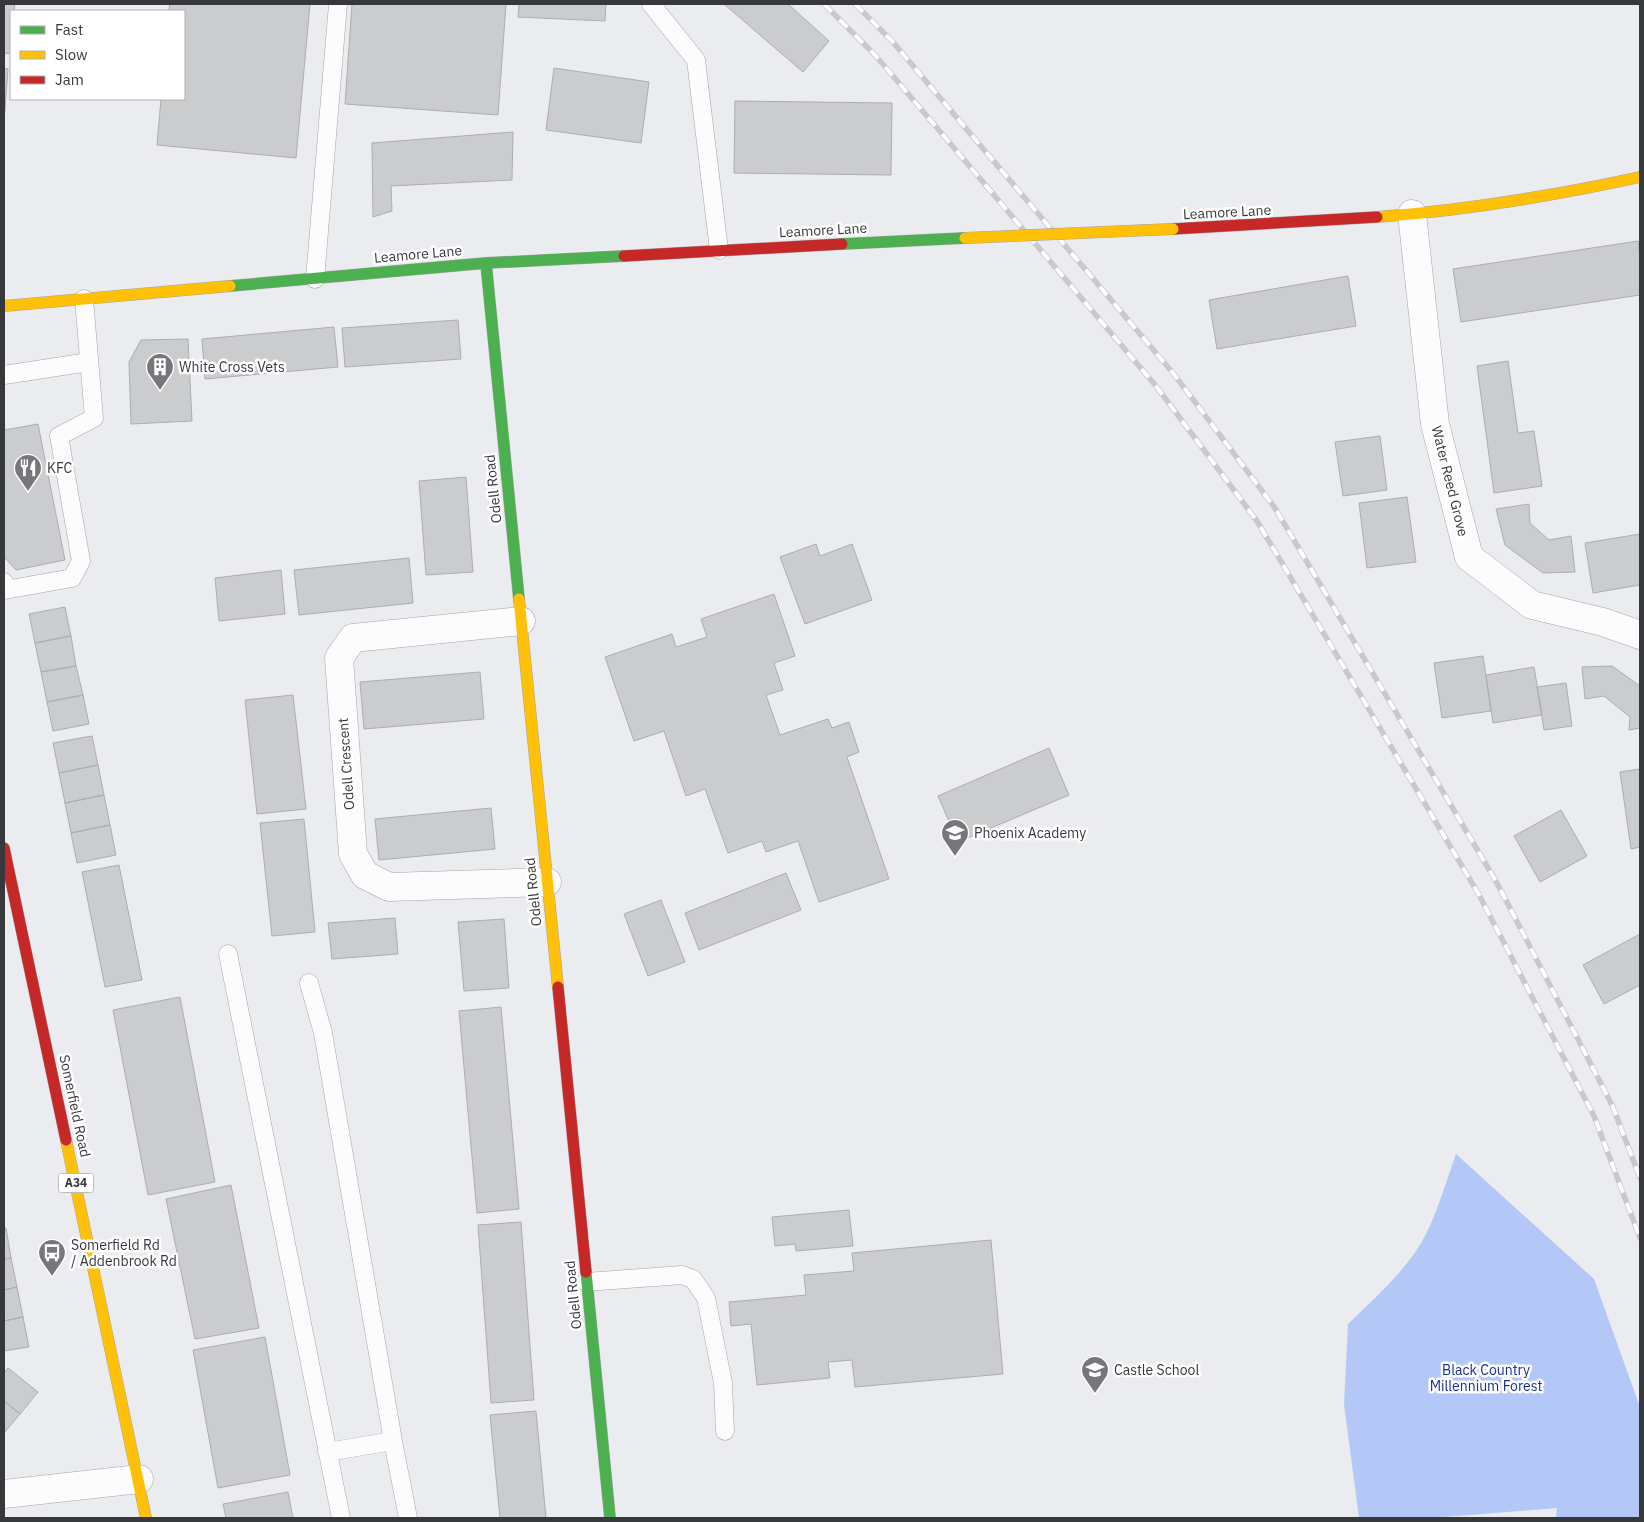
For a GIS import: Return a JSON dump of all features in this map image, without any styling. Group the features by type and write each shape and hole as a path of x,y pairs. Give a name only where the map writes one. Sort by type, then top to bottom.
{"main road":[{"name":"Leamore Lane","path":"4,306 486,263 719,250 1319,222 1412,214 1528,199 1640,178"},
{"name":"Odell Road","path":"486,263 610,1518"},
{"name":"Somerfield Road","path":"4,848 146,1518"}],"street":[{"name":"Water Reed Grove","path":"1412,214 1435,424 1469,557 1532,605 1603,622 1640,635"},
{"name":"Odell Crescent","path":"521,622 353,638 339,658 353,854 365,875 389,887 547,882"},
{"path":"4,1494 139,1479"}],"lane":[{"path":"315,278 338,4"},
{"path":"651,4 696,60 719,250"},
{"path":"4,582 5,590 72,578 81,561 59,436 94,418 84,299"},
{"path":"4,375 89,362"},
{"path":"228,954 341,1518"},
{"path":"310,983 323,1033 408,1518"},
{"path":"586,1282 682,1275 693,1279 706,1298 723,1383 725,1431"},
{"path":"328,1452 393,1441"}],"green space":[{"name":"Black Country Millennium Forest","path":"1456,1154 1594,1279 1640,1407 1640,1518 1556,1518 1557,1508 1432,1518 1359,1518 1344,1404 1348,1324 1391,1282 1419,1247 1434,1215"}],"building":[{"path":"4,4 15,4 14,10 10,10 10,54 4,53"},
{"path":"170,4 310,4 296,158 157,145 161,100 185,100 185,10 169,10"},
{"path":"352,4 506,4 498,115 345,104"},
{"path":"519,4 606,4 605,21 518,17"},
{"path":"724,4 788,4 829,41 803,72"},
{"path":"4,68 8,69 4,122"},
{"path":"554,68 649,82 641,143 546,130"},
{"path":"735,101 892,103 891,175 734,173"},
{"path":"513,132 512,180 391,186 392,211 373,217 372,143"},
{"path":"1638,241 1640,295 1461,322 1453,269"},
{"path":"1348,276 1356,326 1217,349 1209,300"},
{"path":"458,320 461,359 345,367 342,328"},
{"path":"334,327 338,367 205,379 202,339"},
{"name":"White Cross Vets","path":"188,339 192,421 131,424 129,362 141,340"},
{"path":"1508,361 1518,433 1534,431 1542,486 1494,493 1477,366"},
{"name":"KFC","path":"38,424 65,560 16,570 5,558 4,554 4,430"},
{"path":"1380,436 1387,490 1343,496 1335,442"},
{"path":"466,477 473,572 426,575 419,481"},
{"path":"1407,497 1416,562 1367,568 1359,503"},
{"path":"1529,504 1530,523 1549,540 1571,536 1575,572 1543,573 1505,545 1496,509"},
{"path":"1640,534 1640,585 1593,593 1585,543"},
{"path":"816,544 820,556 852,544 872,600 805,624 780,557"},
{"path":"409,558 413,603 299,615 294,570"},
{"path":"281,570 285,614 219,621 215,578"},
{"path":"774,594 795,656 774,663 783,690 766,695 780,735 828,719 832,728 849,722 859,752 847,757 889,879 819,902 798,841 766,852 762,841 728,853 705,789 686,796 664,731 634,741 605,657 672,634 676,647 707,637 701,619"},
{"path":"65,607 71,636 35,643 29,614"},
{"path":"71,636 76,666 41,672 35,643"},
{"path":"1483,656 1491,711 1442,718 1434,663"},
{"path":"76,666 83,695 47,702 41,672"},
{"path":"1612,666 1640,686 1640,728 1629,730 1630,717 1604,696 1585,699 1582,667"},
{"path":"1534,667 1542,715 1493,723 1486,675"},
{"path":"480,672 484,719 364,729 360,682"},
{"path":"1566,683 1572,726 1544,730 1537,687"},
{"path":"83,695 89,724 53,731 47,702"},
{"path":"293,695 306,809 257,814 245,700"},
{"path":"92,736 98,765 59,773 53,743"},
{"path":"1049,748 1069,795 958,842 938,796"},
{"path":"98,765 104,795 65,803 59,773"},
{"path":"1640,769 1640,847 1631,849 1620,772"},
{"path":"104,795 110,825 71,833 65,803"},
{"path":"491,808 495,849 379,860 375,819"},
{"path":"1561,810 1587,856 1540,882 1514,836"},
{"path":"304,819 315,932 272,936 260,823"},
{"path":"110,825 116,855 77,863 71,833"},
{"path":"119,865 142,980 105,987 82,872"},
{"path":"786,873 801,910 699,950 685,913"},
{"path":"661,900 685,962 648,976 624,914"},
{"path":"395,918 398,954 332,959 328,923"},
{"path":"504,919 509,988 464,991 458,922"},
{"path":"1640,934 1640,985 1604,1004 1583,965"},
{"path":"180,997 215,1182 148,1195 113,1010"},
{"path":"501,1007 519,1209 477,1213 459,1011"},
{"path":"231,1185 259,1328 195,1339 166,1199"},
{"path":"849,1210 853,1246 796,1251 795,1244 775,1246 772,1217"},
{"path":"521,1222 534,1400 491,1403 478,1225"},
{"path":"4,1228 6,1228 11,1258 4,1259"},
{"path":"991,1240 1003,1374 855,1387 852,1360 828,1362 830,1378 757,1385 751,1324 731,1326 729,1302 806,1295 804,1275 854,1271 852,1253"},
{"path":"11,1258 17,1287 4,1290 4,1259"},
{"path":"17,1287 23,1317 4,1321 4,1290"},
{"path":"23,1317 29,1347 4,1351 4,1321"},
{"path":"265,1337 290,1475 218,1488 193,1350"},
{"path":"8,1368 38,1392 20,1414 4,1401 4,1373"},
{"path":"4,1401 20,1414 4,1433"},
{"path":"536,1411 546,1518 500,1518 490,1415"},
{"path":"288,1492 293,1518 226,1518 223,1504"}],"railway":[{"path":"824,4 876,56 1156,386 1257,521 1478,893 1594,1116 1640,1238"},
{"path":"855,4 892,41 1173,373 1275,508 1497,883 1613,1107 1640,1178"}],"traffic: fast":[{"path":"842,244 965,238"},
{"path":"230,286 486,263 624,256"},
{"path":"486,263 519,599"},
{"path":"586,1272 610,1518"}],"traffic: slow":[{"path":"1377,217 1509,202 1640,177"},
{"path":"965,238 1173,229"},
{"path":"4,306 230,286"},
{"path":"519,599 558,987"},
{"path":"66,1140 146,1518"}],"traffic: jam":[{"path":"1173,229 1377,217"},
{"path":"624,256 842,244"},
{"path":"4,848 66,1140"},
{"path":"558,987 586,1272"}],"place":[{"name":"White Cross Vets","path":"160,391"},
{"name":"KFC","path":"28,492"},
{"name":"Phoenix Academy","path":"955,857"},
{"name":"Somerfield Rd / Addenbrook Rd","path":"52,1277"},
{"name":"Castle School","path":"1095,1394"}]}
